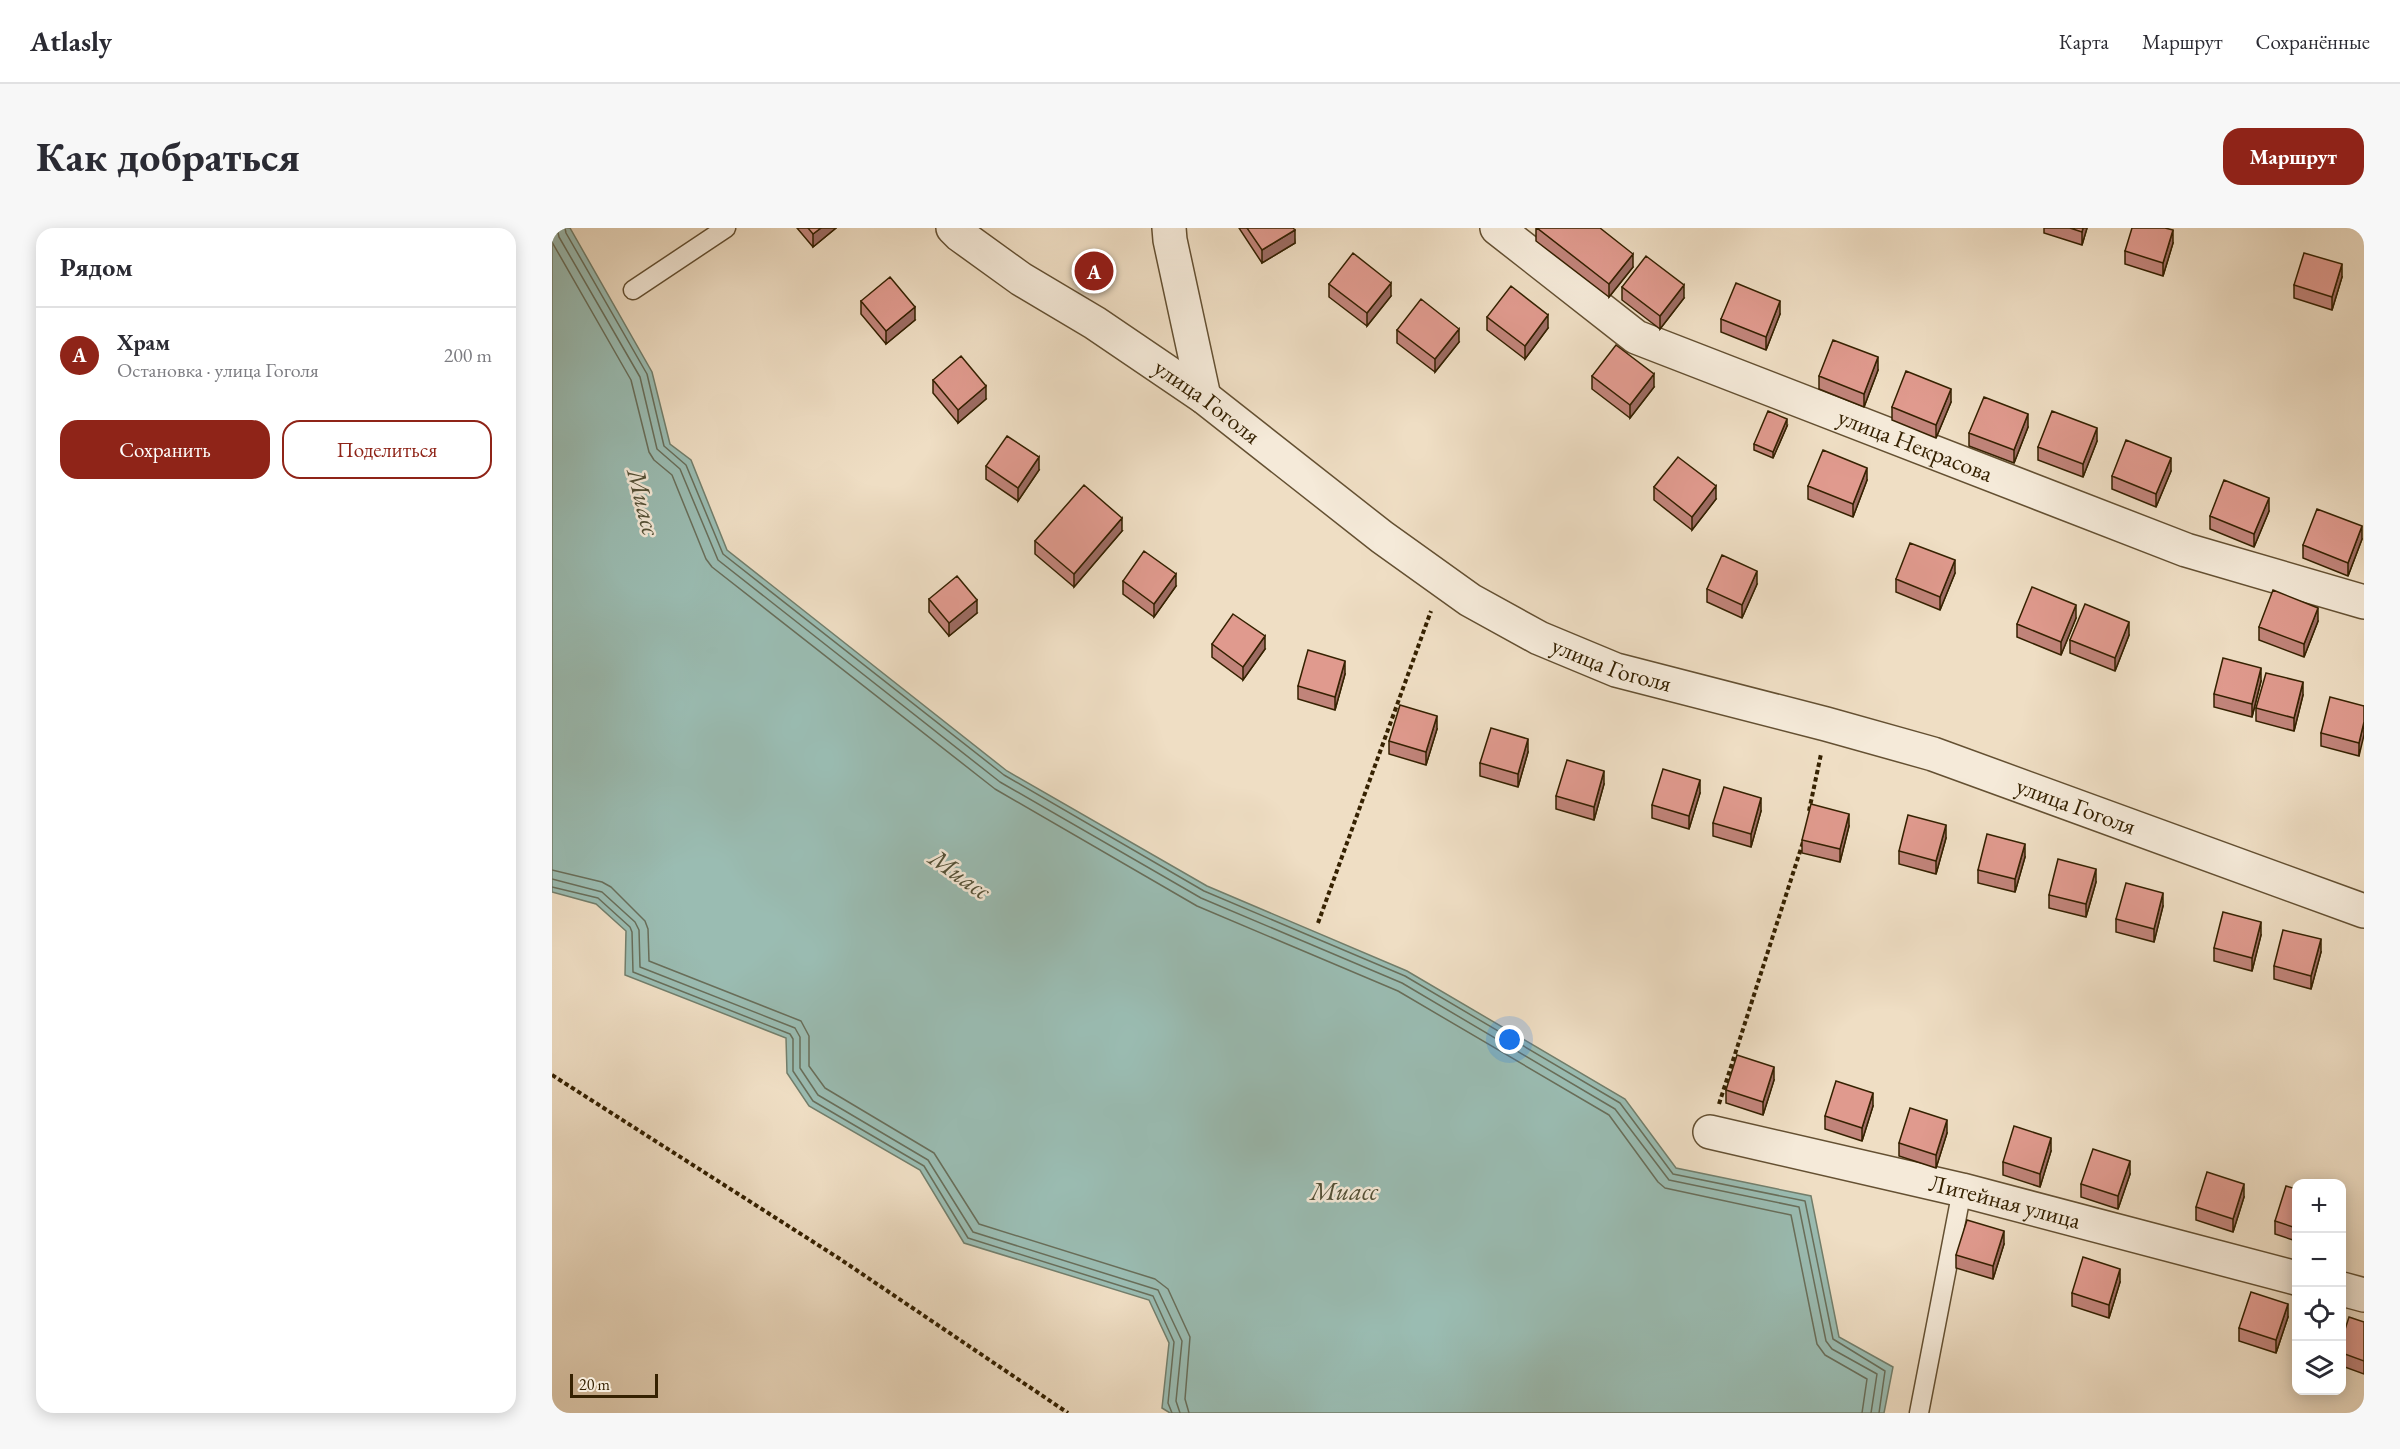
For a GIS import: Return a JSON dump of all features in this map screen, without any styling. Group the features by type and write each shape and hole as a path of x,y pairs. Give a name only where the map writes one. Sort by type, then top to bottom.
{"street":[{"name":"улица Гоголя","path":"953,228 1022,279 1095,323 1204,397 1382,537 1442,581 1470,600 1539,638 1617,670 1934,754 2364,911"},
{"path":"1169,228 1204,397"},
{"name":"улица Некрасова","path":"1497,228 1636,337 2186,550 2364,602"},
{"name":"Литейная улица","path":"1710,1132 1962,1190 2292,1277"},
{"path":"2346,1291 2364,1295"}],"lane":[{"path":"633,290 726,228"},
{"path":"1919,1413 1962,1190"}],"path":[{"path":"1318,923 1442,581"},
{"path":"1809,813 1826,724"},
{"path":"1710,1132 1805,836"},
{"path":"552,1075 840,1258 1068,1413"}],"water":[{"name":"Миасс","path":"552,228 570,228 652,372 670,444 691,460 727,550 1007,771 1207,886 1407,971 1625,1099 1676,1168 1811,1196 1839,1337 1893,1367 1884,1413 1170,1413 1162,1408 1169,1343 1149,1300 964,1243 920,1170 809,1106 787,1073 786,1038 625,975 626,931 596,904 552,892"}],"building":[{"path":"808,228 821,228 813,234"},
{"path":"1247,228 1293,228 1295,230 1262,250"},
{"path":"1537,228 1600,228 1633,254 1609,284"},
{"path":"2070,228 2083,228 2082,232"},
{"path":"2132,228 2173,230 2163,263 2125,251"},
{"path":"1353,253 1391,283 1367,313 1329,284"},
{"path":"2304,253 2342,264 2332,297 2294,285"},
{"path":"1646,256 1684,285 1660,316 1622,287"},
{"path":"890,277 915,307 886,331 861,301"},
{"path":"1736,283 1780,301 1766,337 1721,319"},
{"path":"1511,286 1548,315 1525,346 1487,317"},
{"path":"1421,299 1459,329 1435,359 1397,330"},
{"path":"1833,340 1878,357 1864,394 1819,376"},
{"path":"1616,345 1654,374 1630,405 1592,376"},
{"path":"961,356 986,386 958,410 933,380"},
{"path":"1906,371 1951,389 1936,425 1892,407"},
{"path":"1984,397 2028,414 2014,450 1969,433"},
{"path":"1768,411 1787,419 1773,452 1754,444"},
{"path":"2052,411 2097,428 2083,464 2038,447"},
{"path":"1007,436 1039,457 1018,488 986,466"},
{"path":"2126,440 2171,458 2156,494 2112,476"},
{"path":"1823,450 1867,468 1853,504 1808,486"},
{"path":"1678,457 1716,486 1692,517 1654,487"},
{"path":"2224,480 2269,498 2254,534 2210,516"},
{"path":"1084,485 1122,518 1074,574 1035,541"},
{"path":"2317,509 2362,526 2348,563 2303,545"},
{"path":"1910,543 1955,560 1940,597 1896,579"},
{"path":"1144,551 1176,574 1154,604 1123,581"},
{"path":"1722,555 1757,571 1742,605 1707,589"},
{"path":"957,576 977,600 949,623 929,599"},
{"path":"2032,587 2076,605 2061,642 2017,624"},
{"path":"2273,590 2318,608 2304,644 2259,627"},
{"path":"2085,604 2129,622 2115,658 2070,640"},
{"path":"1233,614 1265,636 1243,667 1212,644"},
{"path":"1308,650 1345,661 1335,697 1298,686"},
{"path":"2223,658 2261,668 2252,704 2214,694"},
{"path":"2266,673 2303,682 2294,718 2256,708"},
{"path":"2330,697 2364,706 2364,722 2359,743 2321,733"},
{"path":"1400,705 1437,716 1426,752 1389,741"},
{"path":"1491,728 1528,739 1518,774 1480,763"},
{"path":"1567,760 1604,771 1594,807 1556,796"},
{"path":"1663,769 1700,780 1689,816 1652,805"},
{"path":"1724,787 1761,798 1751,834 1713,823"},
{"path":"1811,804 1849,814 1840,849 1802,840"},
{"path":"1908,815 1946,825 1936,861 1899,851"},
{"path":"1987,834 2025,844 2015,879 1978,870"},
{"path":"2058,859 2096,869 2086,904 2049,895"},
{"path":"2126,883 2163,893 2154,929 2116,919"},
{"path":"2223,912 2261,922 2252,958 2214,948"},
{"path":"2283,930 2321,939 2311,976 2274,966"},
{"path":"1737,1055 1774,1067 1763,1102 1726,1090"},
{"path":"1836,1081 1873,1093 1862,1128 1825,1116"},
{"path":"1910,1108 1947,1120 1936,1155 1899,1143"},
{"path":"2014,1126 2051,1138 2040,1174 2003,1162"},
{"path":"2093,1149 2130,1161 2118,1196 2081,1184"},
{"path":"2207,1172 2244,1184 2233,1219 2196,1207"},
{"path":"2286,1186 2292,1188 2292,1227 2275,1221"},
{"path":"1967,1220 2004,1231 1993,1266 1956,1255"},
{"path":"2083,1257 2120,1269 2109,1305 2072,1293"},
{"path":"2251,1292 2288,1304 2276,1340 2239,1328"},
{"path":"2349,1317 2364,1322 2364,1361 2346,1354 2346,1326"}],"place":[{"name":"Храм","path":"1094,271"}]}
